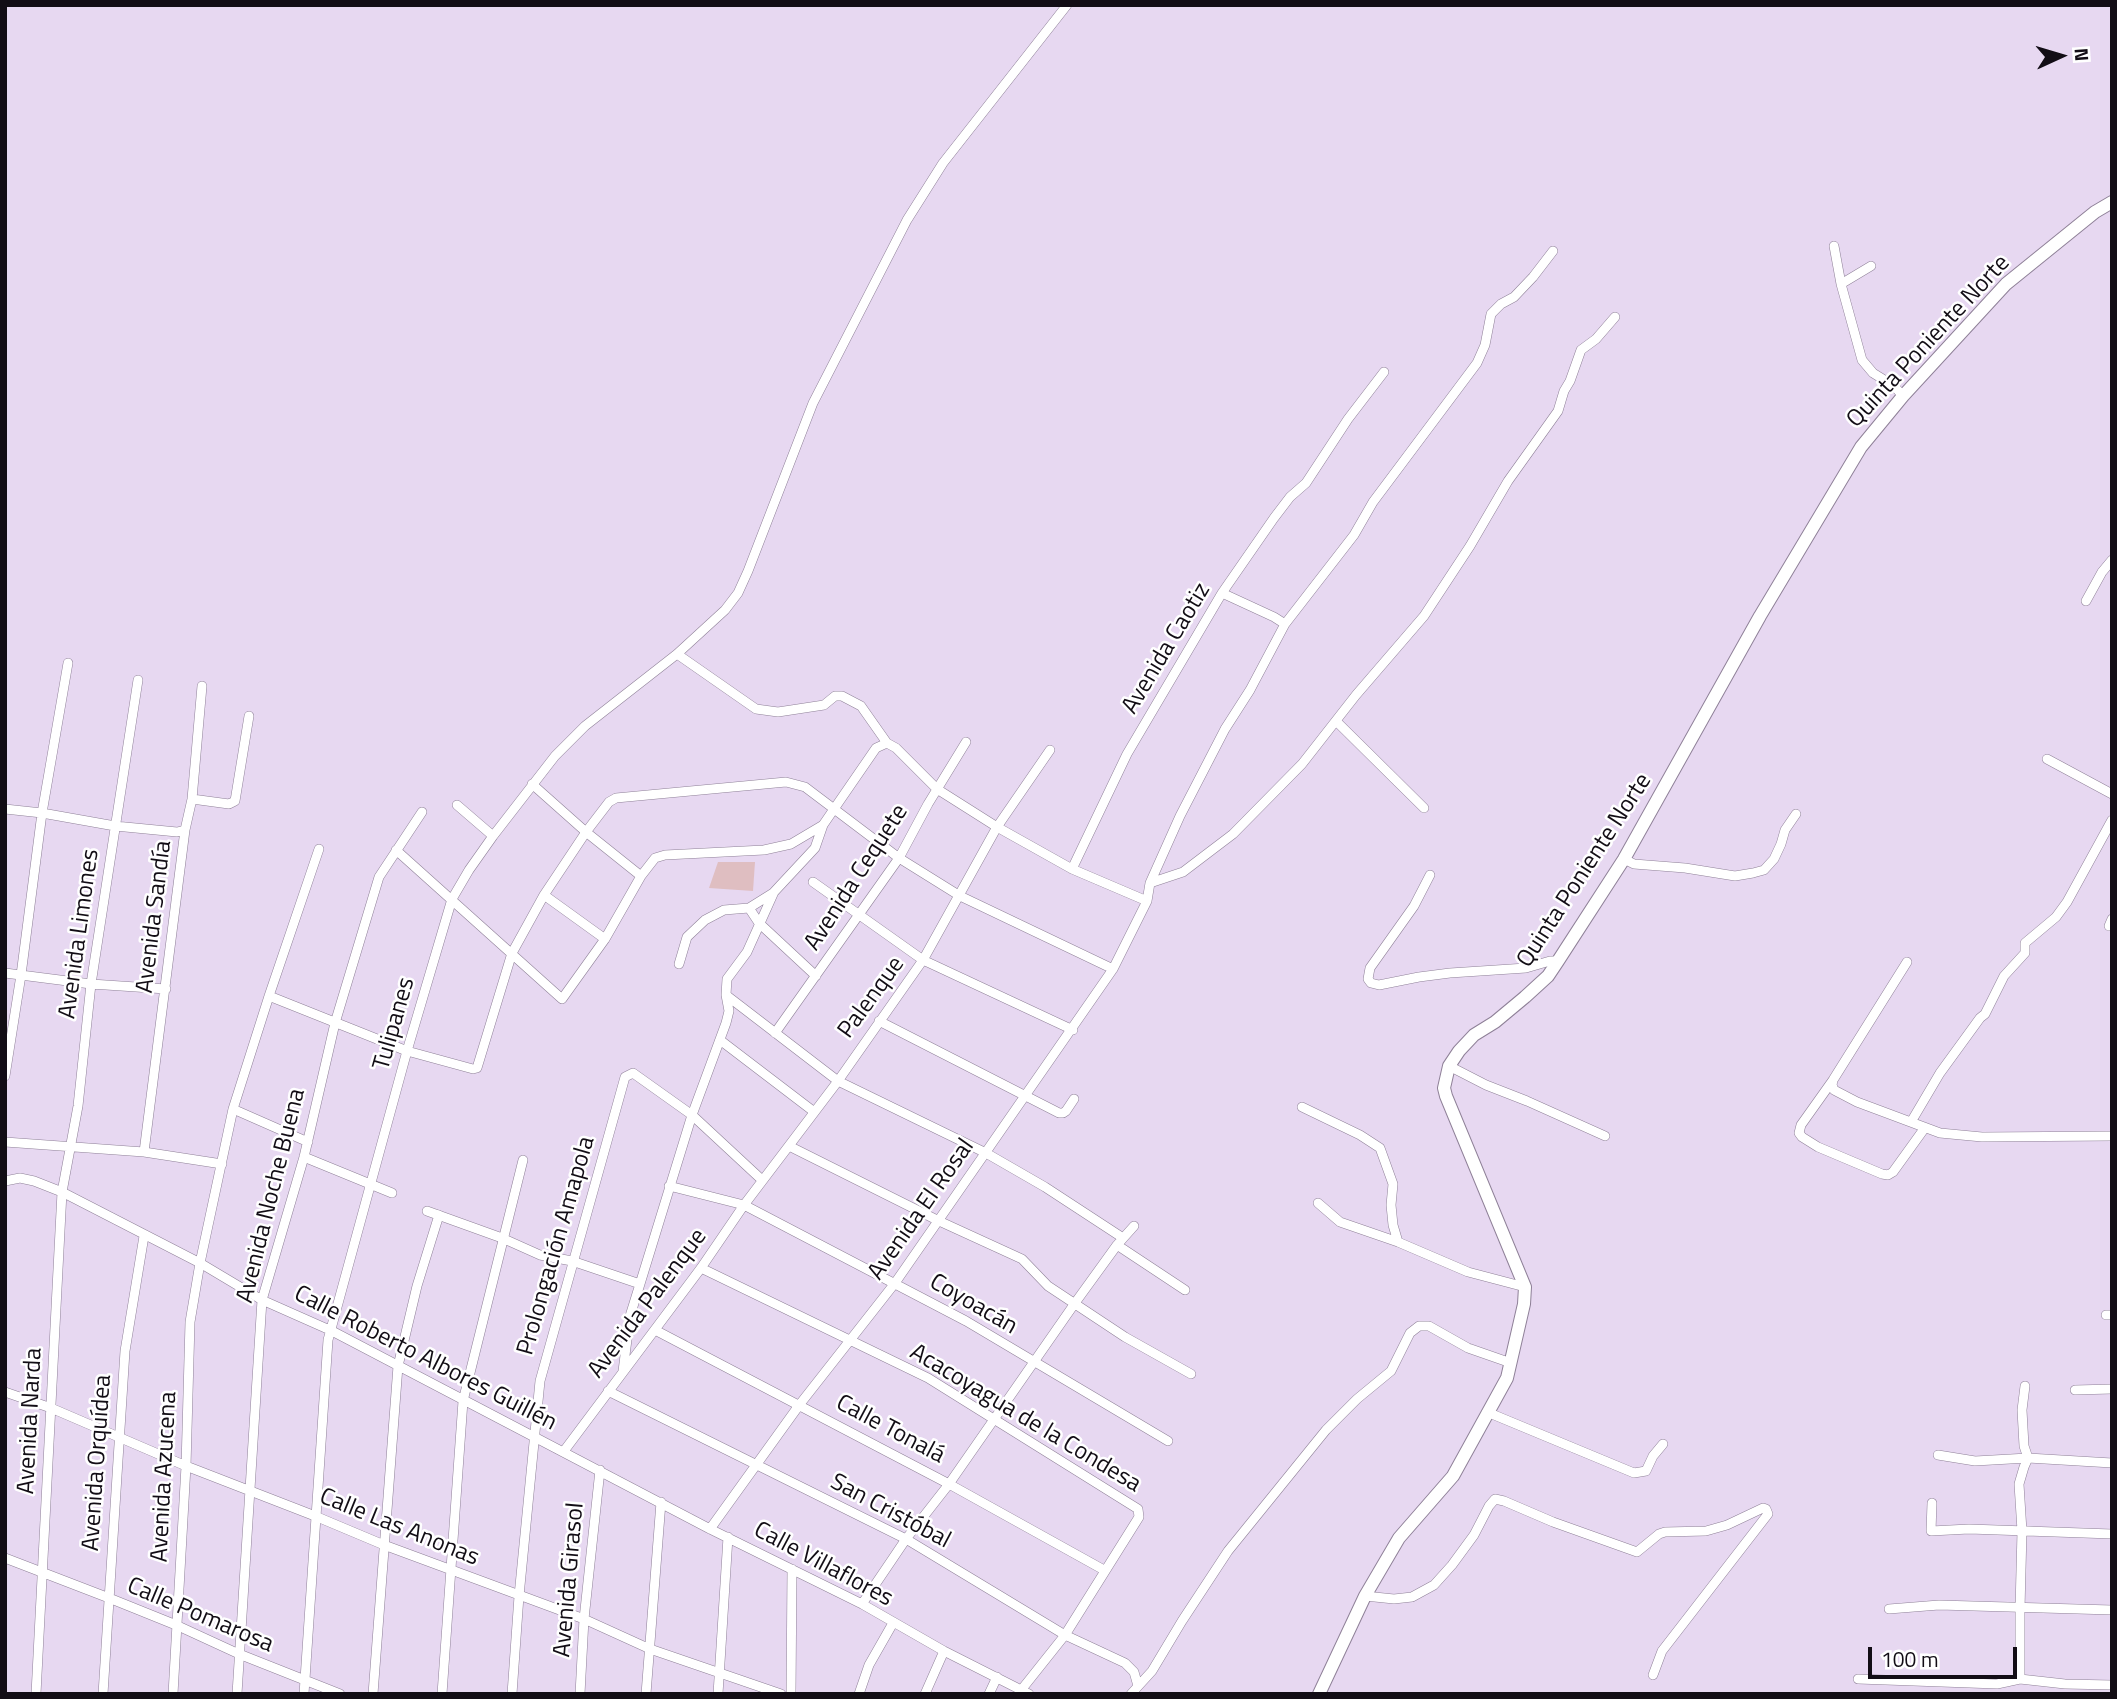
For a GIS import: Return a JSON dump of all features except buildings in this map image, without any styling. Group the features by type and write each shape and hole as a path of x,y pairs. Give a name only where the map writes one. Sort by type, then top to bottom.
{"street":[{"name":"Tulipanes","path":"304,1694 328,1340 407,1051 452,900 493,836 555,756 585,726 677,654 725,610 738,593 813,403 907,220 943,163 1067,5"},
{"name":"Quinta Poniente Norte","path":"1449,1066 1474,1035 1495,1022 1525,997 1548,976 1558,961 1624,859 1760,616 1861,447 1903,396 2006,284 2095,212 2112,202"},
{"path":"1834,246 1841,284 1864,365 1894,386 1903,396"},
{"name":"Avenida El Rosal","path":"710,1529 800,1404 895,1283 1073,1030 1113,969 1147,901 1150,883 1180,816 1225,729 1250,690 1285,624 1354,535 1380,492 1477,363 1485,345 1491,313 1514,297 1553,250"},
{"path":"1841,284 1871,266"},
{"path":"1150,883 1183,872 1233,834 1302,764 1356,695 1424,616 1508,481 1558,411 1581,350 1596,339 1615,317"},
{"name":"Avenida Caotiz","path":"1072,869 1127,754 1222,593 1274,517 1306,483 1317,463 1384,372"},
{"path":"2086,601 2112,560"},
{"path":"1222,593 1285,624"},
{"path":"677,654 756,709 778,712 824,705 835,696 842,696 861,706 887,743 896,748 937,789 997,827 1072,869 1147,901"},
{"path":"5,1076 42,813 68,663"},
{"name":"Avenida Limones","path":"62,1192 78,1106 91,984 138,680"},
{"name":"Avenida Sandía","path":"144,1152 185,830 192,799 202,686"},
{"path":"192,799 229,804 235,801 250,716"},
{"path":"1336,722 1424,808"},
{"name":"Avenida Cequete","path":"775,1033 899,858 966,742"},
{"path":"679,964 687,937 705,920 724,910 749,908 774,892 815,848 823,825 876,748 887,743"},
{"name":"Palenque","path":"762,1180 838,1081 923,960 997,827 1050,750"},
{"path":"2047,759 2112,793"},
{"path":"269,996 407,1051 477,1068 512,953 544,895 609,802 616,798 786,782 805,787 899,858 960,896 1113,969"},
{"path":"532,784 641,876"},
{"path":"457,805 493,836"},
{"path":"5,809 116,826 177,832 185,830"},
{"name":"Avenida Noche Buena","path":"237,1694 262,1300 308,1142 335,1023 379,877 422,812"},
{"path":"1624,859 1634,864 1735,876 1753,873 1764,870 1774,859 1785,830 1797,814"},
{"path":"1911,1122 1940,1073 1985,1014 2004,976 2025,953 2025,943 2056,917 2067,902 2112,820"},
{"path":"396,850 562,999 605,939 641,876 655,858 665,855 764,850 791,844 823,825"},
{"name":"Avenida Azucena","path":"173,1694 186,1466 190,1322 200,1263 233,1109 319,849"},
{"path":"1430,875 1414,906 1370,968 1370,983 1379,985 1450,973 1526,968 1558,961"},
{"path":"813,882 923,960 1073,1030"},
{"path":"623,1371 630,1316 692,1115 729,1011 727,979 747,952 774,892"},
{"path":"544,895 605,939"},
{"path":"749,908 759,923 816,976"},
{"path":"1908,962 1801,1125 1799,1133 1802,1138 1818,1147 1888,1175 1924,1129"},
{"path":"5,973 91,984 166,989"},
{"path":"726,995 838,1081 986,1153 1045,1187 1185,1290"},
{"path":"879,1021 1063,1113 1074,1099"},
{"path":"720,1040 813,1111"},
{"path":"1319,1694 1365,1596 1399,1538 1453,1476 1507,1378 1524,1304 1525,1287 1446,1096 1444,1088 1449,1066 1486,1085 1605,1136"},
{"name":"Prolongación Amapola","path":"512,1694 540,1381 625,1077 633,1073 692,1115"},
{"path":"1833,1080 1834,1090 1857,1102 1940,1133 1982,1137 2112,1136"},
{"path":"1302,1107 1360,1135 1380,1148 1393,1184 1391,1205 1398,1241"},
{"path":"233,1109 308,1142"},
{"path":"692,1115 762,1180"},
{"path":"5,1142 144,1152 222,1164"},
{"path":"789,1146 939,1221 1023,1259 1048,1286 1125,1337 1191,1374"},
{"path":"304,1157 393,1193"},
{"path":"442,1694 463,1401 523,1160"},
{"name":"Calle Roberto Albores Guillén","path":"5,1181 20,1178 62,1192 200,1263 262,1300 332,1331 600,1470"},
{"name":"Avenida Palenque","path":"564,1451 701,1268 762,1180"},
{"name":"Coyoacán","path":"669,1186 744,1205 966,1321 1168,1441"},
{"name":"Avenida Narda","path":"36,1694 62,1192"},
{"path":"1318,1203 1340,1222 1398,1241 1468,1272 1525,1287"},
{"path":"427,1211 540,1255 572,1261 640,1284"},
{"path":"373,1694 398,1366 417,1286 439,1215"},
{"path":"862,1604 1075,1303 1134,1226"},
{"name":"Avenida Orquídea","path":"103,1694 125,1351 144,1236"},
{"name":"Acacoyagua de la Condesa","path":"701,1268 928,1378 1138,1509 1139,1517 1104,1570"},
{"path":"1134,1690 1152,1671 1227,1551 1326,1430 1357,1399 1391,1371 1410,1333 1419,1326 1429,1326 1468,1348 1511,1363"},
{"name":"Calle Tonalá","path":"655,1330 800,1404 1104,1570"},
{"path":"2020,1678 2022,1531 2019,1484 2028,1458 2024,1446 2022,1410 2025,1387"},
{"path":"2075,1390 2112,1389"},
{"name":"San Cristóbal","path":"608,1391 906,1539 1065,1635 1125,1663 1134,1672 1134,1690"},
{"name":"Calle Las Anonas","path":"5,1392 51,1408 186,1466 384,1545 584,1619 650,1649 781,1694"},
{"path":"1487,1412 1634,1473 1646,1471 1663,1444"},
{"path":"1938,1455 1975,1461 2028,1458 2112,1463"},
{"name":"Calle Villaflores","path":"600,1470 1025,1691"},
{"name":"Avenida Girasol","path":"580,1694 584,1619 600,1470"},
{"path":"1365,1596 1394,1599 1412,1597 1434,1585 1474,1535 1495,1499 1637,1552 1659,1534 1706,1531 1766,1509 1769,1514 1662,1651 1653,1675"},
{"path":"646,1694 661,1502"},
{"path":"1932,1503 1931,1531 2112,1534"},
{"path":"718,1694 728,1537"},
{"name":"Calle Pomarosa","path":"5,1558 176,1625 239,1654 340,1694"},
{"path":"791,1694 792,1569"},
{"path":"1025,1691 1065,1635 1104,1570"},
{"path":"1889,1609 1930,1605 2112,1610"},
{"path":"859,1694 869,1665 893,1623"},
{"path":"925,1694 944,1651"},
{"path":"989,1694 997,1677"},
{"path":"1858,1679 1997,1689 2020,1678 2064,1689 2112,1685"}],"shaded area":[{"path":"718,862 755,862 753,891 709,888"}]}
